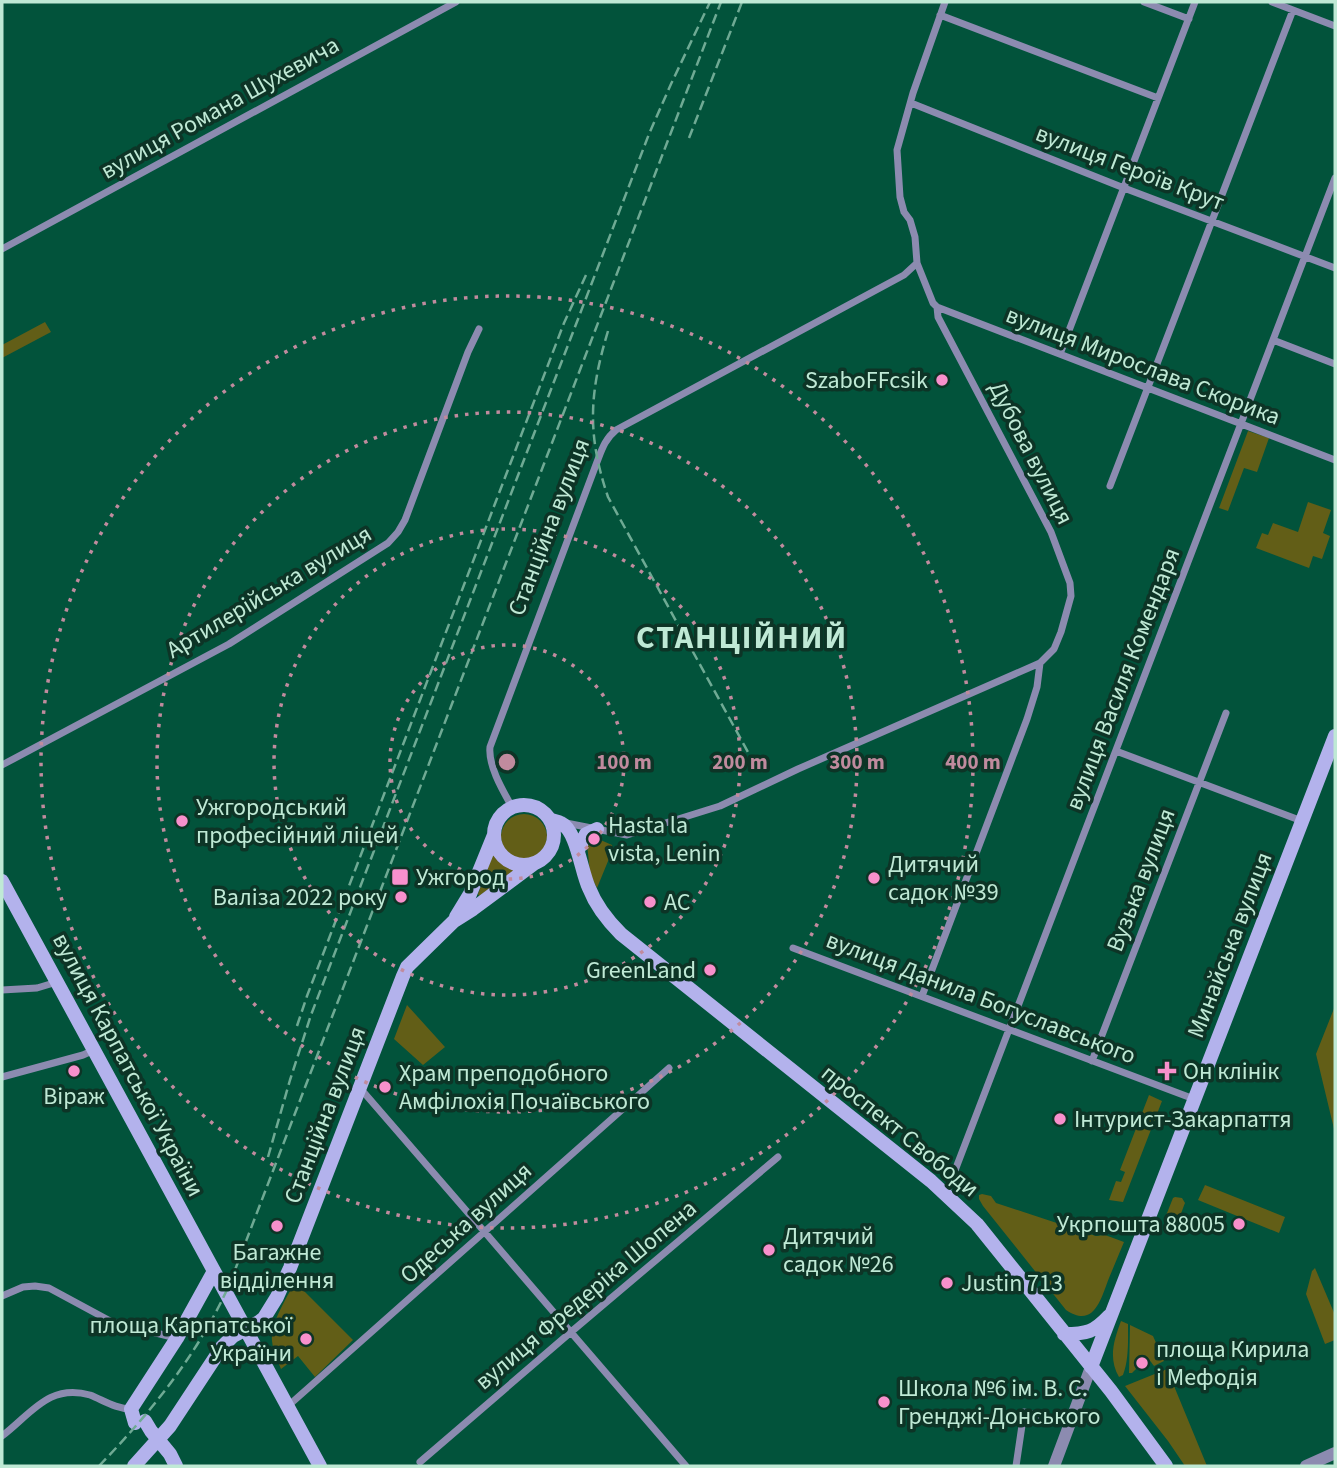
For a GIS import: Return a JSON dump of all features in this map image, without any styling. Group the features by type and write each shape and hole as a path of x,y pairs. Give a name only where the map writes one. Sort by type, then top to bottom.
{"main road":[{"name":"Минайська вулиця","path":"1091,1367 1335,736"},
{"path":"532,806 556,822 550,850 544,858 535,863 519,864 504,857 499,851 494,835 495,828 501,816 512,807 532,806"},
{"name":"проспект Свободи","path":"556,822 573,835 595,901 602,913 621,933 946,1194 977,1224 1145,1435 1166,1466"},
{"path":"550,850 569,846 579,855 586,834 597,829"},
{"name":"Станційна вулиця","path":"454,921 470,894 494,835"},
{"name":"Станційна вулиця","path":"142,1423 170,1426 222,1347 233,1336 264,1318 277,1297 407,967 454,921 535,863"},
{"name":"вулиця Карпатської України","path":"2,881 320,1466"},
{"path":"134,1466 142,1423 177,1338 214,1271"},
{"path":"1064,1334 1080,1334 1098,1328 1112,1312"},
{"path":"142,1423 170,1454 176,1466"}],"street":[{"name":"вулиця Романа Шухевича","path":"2,249 456,2"},
{"name":"Дубова вулиця","path":"945,2 913,93 897,150 897,173 904,212 910,220 915,237 917,263 937,307 938,317 1051,532 1070,583 1070,596 1061,632 1054,649 1040,663"},
{"path":"1144,2 1189,19"},
{"path":"1060,354 1195,2"},
{"path":"1272,2 1335,26"},
{"path":"1110,486 1293,10"},
{"path":"940,15 1158,98"},
{"name":"вулиця Героїв Крут","path":"911,103 1335,268"},
{"name":"вулиця Василя Комендаря","path":"946,1194 1335,178"},
{"name":"Станційна вулиця","path":"512,807 499,782 490,757 490,747 609,436 904,275 917,263"},
{"name":"вулиця Мирослава Скорика","path":"937,307 1335,460"},
{"name":"Артилерійська вулиця","path":"2,765 229,644 388,543 405,520 479,329"},
{"path":"1273,340 1335,364"},
{"path":"556,822 627,835 720,806 1040,663"},
{"path":"922,996 1027,719 1037,687 1040,663"},
{"name":"Вузька вулиця","path":"1092,1061 1226,713"},
{"path":"1116,751 1303,821"},
{"name":"вулиця Данила Богуславського","path":"793,948 1195,1100"},
{"path":"2,990 37,988 57,982"},
{"path":"2,1077 94,1050"},
{"name":"Одеська вулиця","path":"288,1406 669,1068"},
{"path":"360,1088 685,1466"},
{"name":"вулиця Фредеріка Шопена","path":"420,1462 778,1157"},
{"path":"2,1296 23,1287 41,1286 112,1322 177,1338"},
{"path":"1054,1466 1091,1367"},
{"path":"2,1436 49,1397 60,1393 85,1394 118,1407 142,1423"},
{"path":"1016,1466 1024,1412 1071,1422"},
{"path":"1306,1466 1335,1453"}],"shaded area":[{"path":"45,322 51,332 2,358 2,345"},
{"path":"1248,431 1269,438 1257,472 1244,468 1228,511 1219,508"},
{"path":"1308,502 1331,510 1323,533 1330,536 1322,559 1313,556 1309,568 1256,548 1262,533 1268,535 1273,523 1298,532"},
{"path":"524,814 540,821 547,837 540,853 524,860 508,853 501,837 508,821"},
{"path":"596,838 612,845 613,849 597,888 590,874 587,843"},
{"path":"493,854 504,865 514,869 513,872 479,896 478,894"},
{"path":"407,1005 445,1047 423,1065 394,1039"},
{"path":"1335,1006 1335,1133 1316,1054"},
{"path":"1149,1095 1162,1101 1123,1202 1109,1200 1116,1181 1121,1182 1125,1172 1120,1170"},
{"path":"1205,1185 1285,1217 1279,1233 1198,1200"},
{"path":"982,1194 991,1196 996,1203 1096,1236 1105,1235 1124,1242 1103,1295 1090,1314 1076,1315 1066,1310 983,1206 979,1199"},
{"path":"1175,1197 1182,1198 1185,1203 1178,1219 1169,1224 1165,1218"},
{"path":"1315,1268 1335,1315 1335,1340 1325,1344 1306,1294"},
{"path":"295,1282 353,1340 315,1377 298,1356 281,1369 273,1345 272,1334 276,1319"},
{"path":"1121,1321 1128,1324 1128,1343 1125,1369 1119,1377 1113,1356 1114,1342"},
{"path":"1130,1325 1153,1336 1164,1361 1154,1366 1147,1358 1138,1357 1134,1364 1136,1369 1129,1373"},
{"path":"1167,1369 1207,1466 1185,1466 1125,1386"}],"railway":[{"path":"268,1157 311,1015 649,134 710,2"},
{"path":"99,1466 173,1380 204,1333 230,1283 721,2"},
{"path":"689,138 742,2"},
{"path":"297,1026 564,323 586,275"},
{"path":"608,331 597,375 593,414 596,454 608,497 754,763"}],"place":[{"name":"SzaboFFcsik","path":"942,380"},
{"name":"Ужгородський професійний ліцей","path":"182,821"},
{"name":"Hasta la vista, Lenin","path":"594,839"},
{"name":"Ужгород","path":"400,877"},
{"name":"Дитячий садок №39","path":"874,878"},
{"name":"Валіза 2022 року","path":"401,897"},
{"name":"AC","path":"650,902"},
{"name":"GreenLand","path":"710,970"},
{"name":"Віраж","path":"74,1071"},
{"name":"Он клінік","path":"1167,1071"},
{"name":"Храм преподобного Амфілохія Почаївського","path":"385,1087"},
{"name":"Інтурист-Закарпаття","path":"1060,1119"},
{"name":"Укрпошта 88005","path":"1239,1224"},
{"name":"Багажне відділення","path":"277,1226"},
{"name":"Дитячий садок №26","path":"769,1250"},
{"name":"Justin 713","path":"947,1283"},
{"name":"площа Карпатської України","path":"306,1339"},
{"name":"площа Кирила і Мефодія","path":"1142,1363"},
{"name":"Школа №6 ім. В. С. Гренджі-Донського","path":"884,1402"}],"district":[{"name":"СТАНЦІЙНИЙ","path":"742,638"}]}
